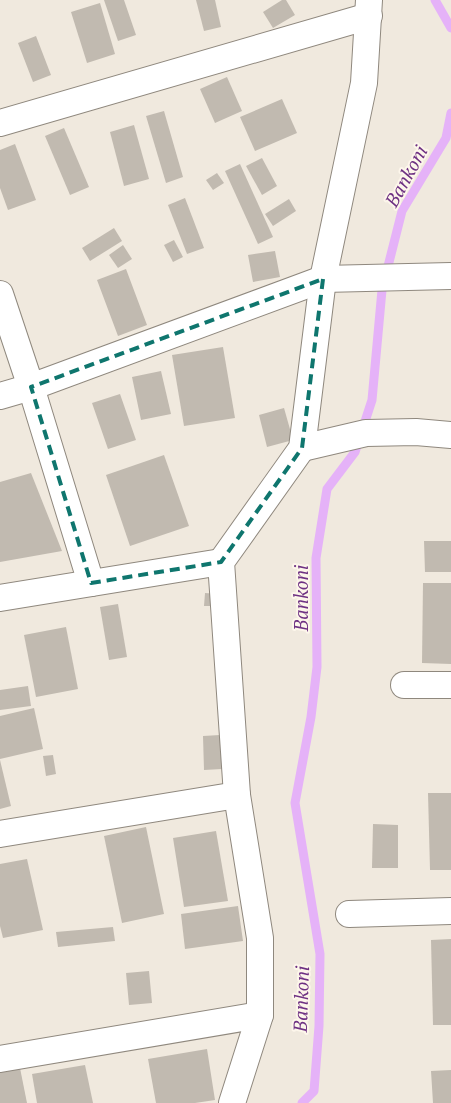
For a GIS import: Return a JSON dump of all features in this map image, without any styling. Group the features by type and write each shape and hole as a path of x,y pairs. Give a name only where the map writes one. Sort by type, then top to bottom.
{"street":[{"path":"0,124 369,8 364,83 323,279 302,448 220,562 237,795 260,938 260,1015 232,1103"},
{"path":"0,396 32,387 323,279 442,276"},
{"path":"0,294 32,387 91,583"},
{"path":"302,448 366,433 416,432 451,435"},
{"path":"0,598 220,562"},
{"path":"404,685 451,685"},
{"path":"0,834 237,795"},
{"path":"350,914 451,911"},
{"path":"0,1059 260,1015"}],"highlighted area":[{"path":"323,279 302,448 221,562 91,583 31,387"}],"building":[{"path":"104,0 124,0 136,35 118,41"},
{"path":"196,0 215,0 221,27 204,31"},
{"path":"282,0 286,0 295,15 273,28 263,12"},
{"path":"100,3 115,54 87,63 71,12"},
{"path":"36,36 51,75 33,82 18,43"},
{"path":"227,77 242,111 215,123 200,89"},
{"path":"282,99 297,133 255,151 240,117"},
{"path":"164,111 183,177 166,183 146,116"},
{"path":"134,125 149,179 124,186 110,132"},
{"path":"64,128 89,187 70,195 45,136"},
{"path":"15,144 36,200 8,210 0,188 0,150"},
{"path":"262,158 277,186 262,195 246,166"},
{"path":"240,164 273,237 258,244 225,171"},
{"path":"217,173 224,183 213,190 206,180"},
{"path":"185,198 204,248 187,254 168,205"},
{"path":"289,199 296,211 273,226 265,214"},
{"path":"114,228 122,241 90,261 82,248"},
{"path":"174,240 183,257 173,262 164,245"},
{"path":"123,245 132,259 118,268 109,255"},
{"path":"275,251 280,277 253,282 248,255"},
{"path":"126,269 147,325 118,336 97,280"},
{"path":"223,347 235,418 184,426 172,355"},
{"path":"161,371 171,414 141,420 132,377"},
{"path":"120,394 136,440 108,449 92,403"},
{"path":"284,408 293,440 267,447 259,415"},
{"path":"164,455 189,526 130,546 106,475"},
{"path":"31,473 62,551 0,562 0,482"},
{"path":"424,541 451,541 451,572 425,572"},
{"path":"423,583 451,583 451,664 422,663"},
{"path":"205,593 218,594 217,606 204,606"},
{"path":"118,604 127,657 109,660 100,607"},
{"path":"66,627 78,689 36,697 24,635"},
{"path":"28,686 31,706 0,710 0,690"},
{"path":"34,708 43,749 0,759 0,716"},
{"path":"220,735 222,769 204,770 203,736"},
{"path":"53,755 56,774 46,776 43,756"},
{"path":"0,760 11,806 0,809"},
{"path":"428,793 451,793 451,870 430,870"},
{"path":"373,824 398,825 398,868 372,868"},
{"path":"146,827 164,914 122,923 104,836"},
{"path":"216,831 228,901 184,907 173,838"},
{"path":"27,859 43,930 3,938 0,926 0,864"},
{"path":"238,906 243,941 185,949 181,914"},
{"path":"113,927 115,941 58,947 56,932"},
{"path":"451,939 451,1025 433,1025 431,940"},
{"path":"149,971 152,1003 129,1005 126,973"},
{"path":"207,1049 215,1100 195,1103 156,1103 148,1059"},
{"path":"85,1065 93,1103 37,1103 32,1074"},
{"path":"20,1068 27,1103 0,1103 0,1072"},
{"path":"451,1070 451,1103 433,1103 431,1071"}],"waterway":[{"name":"Bankoni","path":"435,0 451,28"},
{"name":"Bankoni","path":"302,1103 314,1091 319,1026 320,954 295,803 311,717 317,667 316,558 327,489 355,452 372,400 382,290 402,211 446,138 451,113"}]}
